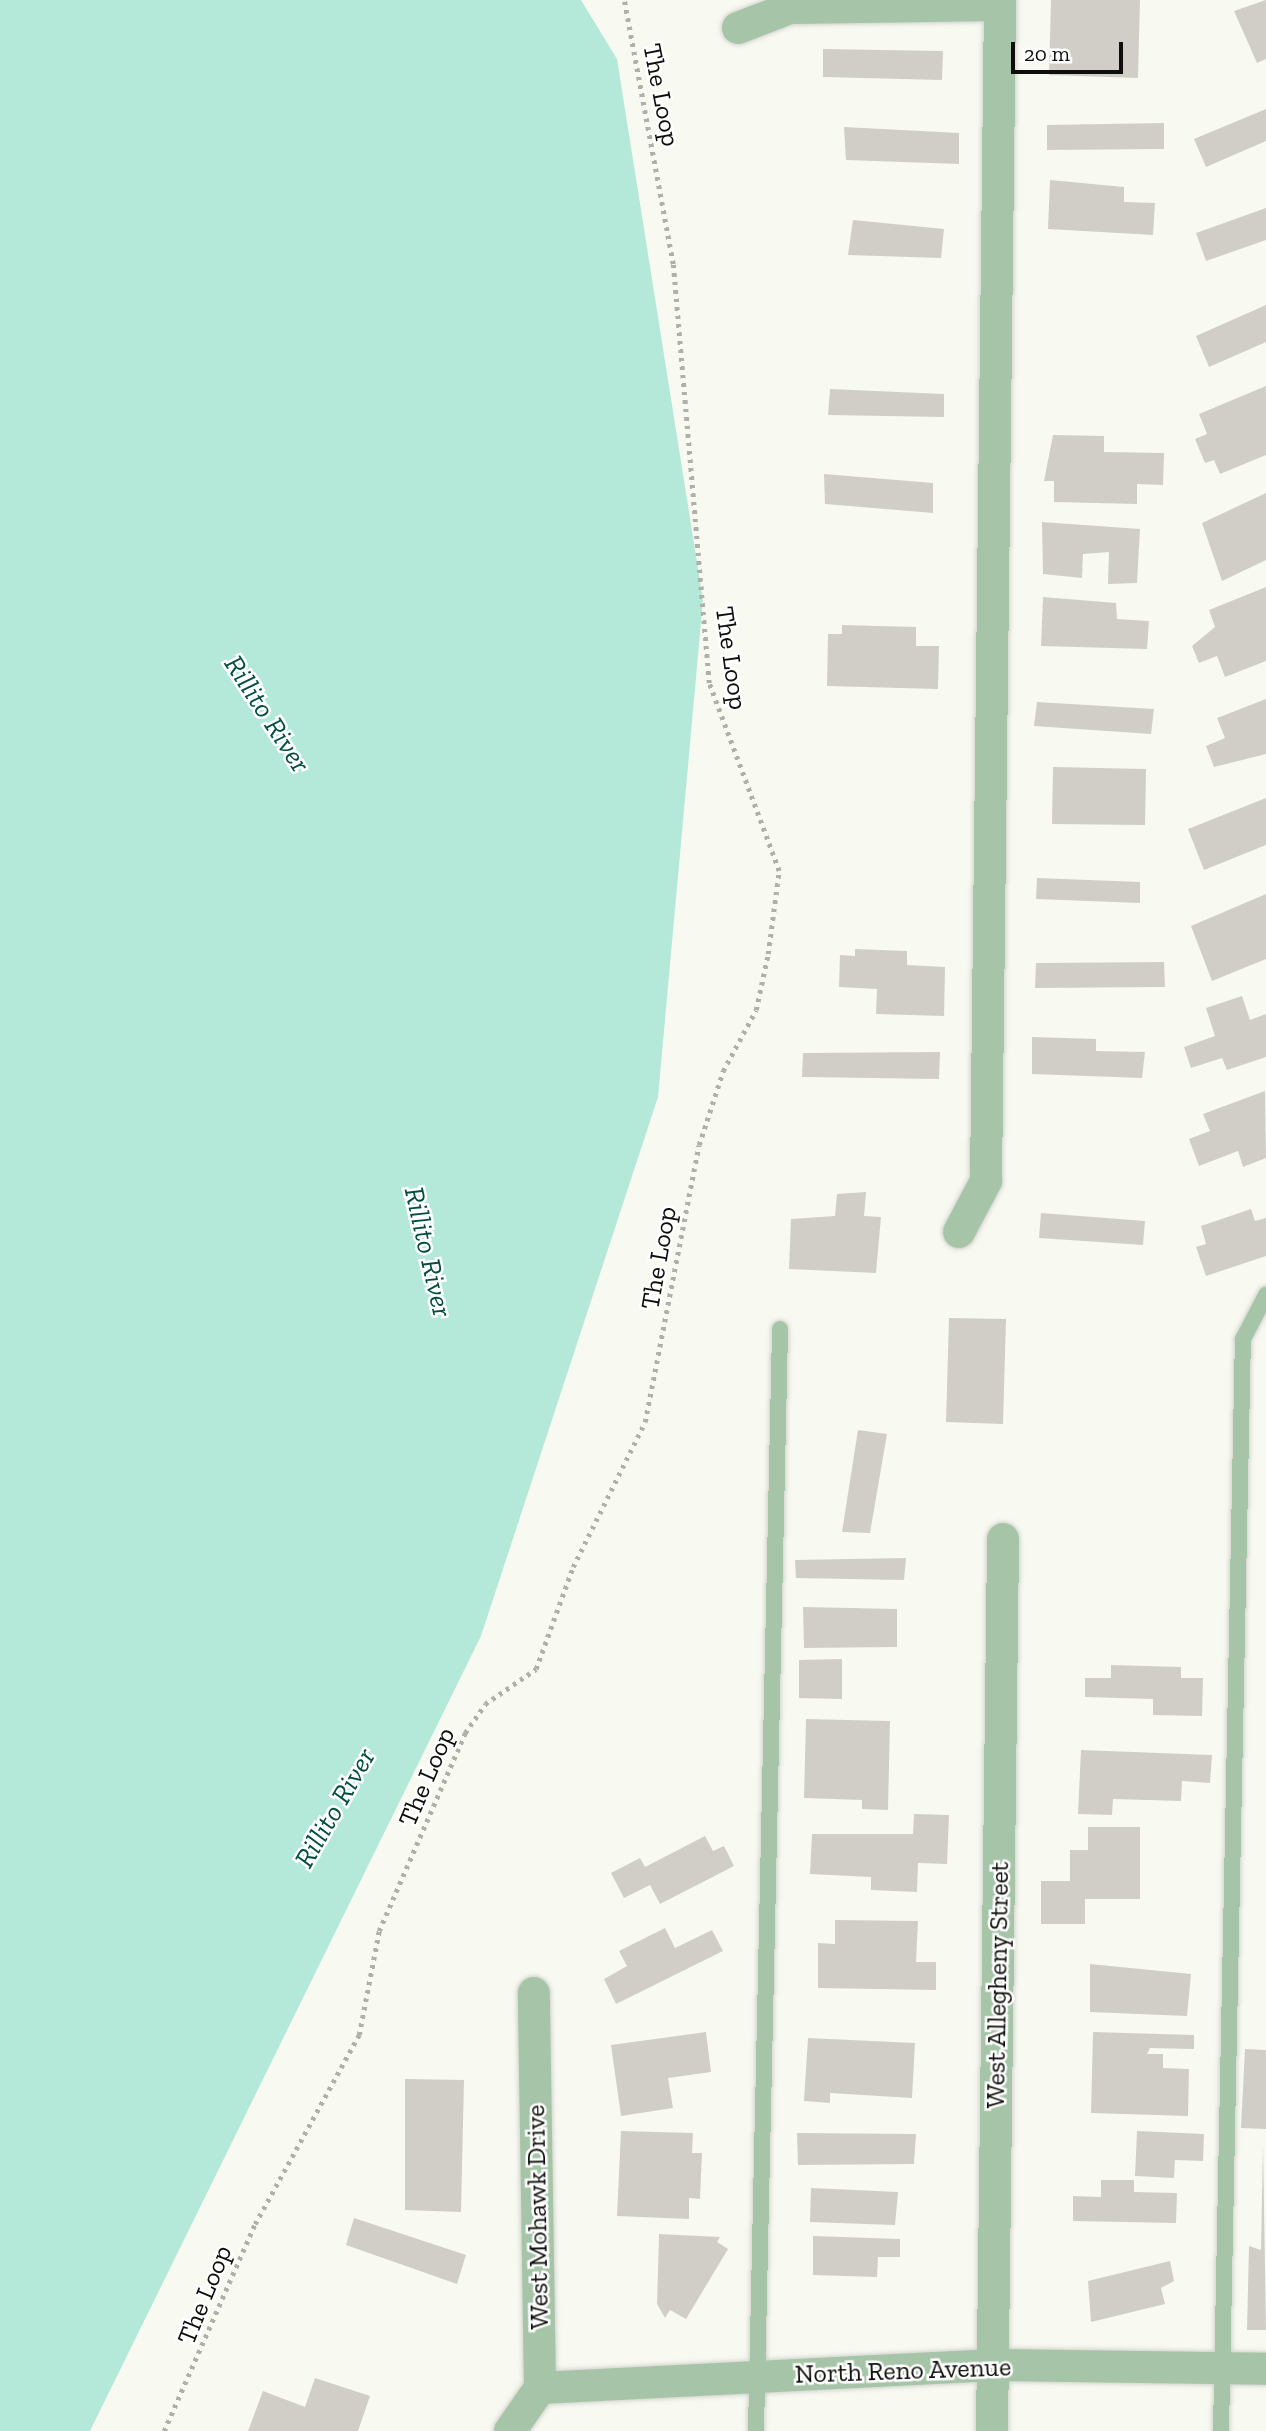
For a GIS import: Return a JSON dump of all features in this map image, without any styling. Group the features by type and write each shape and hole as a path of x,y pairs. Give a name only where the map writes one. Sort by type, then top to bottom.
{"street":[{"path":"738,28 790,8 1000,2 986,1181 959,1233"},
{"name":"West Allegheny Street","path":"992,2431 1003,1539"},
{"name":"West Mohawk Drive","path":"534,1993 540,2388"},
{"name":"North Reno Avenue","path":"540,2388 994,2365 1266,2369"},
{"path":"510,2431 540,2388"}],"lane":[{"path":"1221,2431 1243,1339 1266,1295"},
{"path":"756,2431 780,1329"}],"path":[{"name":"The Loop","path":"164,2431 255,2224 359,2035 379,1931 466,1733 485,1704 536,1669 573,1566 645,1422 699,1145 723,1071 756,1010 768,954 779,871 709,683 673,264 624,0"}],"water":[{"name":"Rillito River","path":"0,0 581,0 617,59 703,600 658,1097 481,1636 90,2431 0,2431"}],"building":[{"path":"1051,0 1140,0 1138,78 1049,75"},
{"path":"1266,0 1266,59 1257,63 1234,11"},
{"path":"823,49 943,51 942,80 823,77"},
{"path":"1266,109 1266,141 1206,167 1194,139"},
{"path":"1164,123 1164,149 1047,150 1047,125"},
{"path":"844,127 959,133 959,164 846,160"},
{"path":"1050,180 1124,187 1124,202 1155,203 1153,235 1048,229"},
{"path":"1266,208 1266,240 1206,261 1196,233"},
{"path":"853,220 944,229 941,258 848,255"},
{"path":"1266,305 1266,342 1209,367 1196,336"},
{"path":"1266,386 1266,455 1220,474 1214,460 1205,463 1195,439 1207,434 1199,414"},
{"path":"830,389 944,394 944,417 828,415"},
{"path":"1053,435 1104,436 1104,452 1164,453 1163,485 1137,484 1137,504 1054,502 1054,481 1044,481"},
{"path":"824,474 933,483 933,513 825,504"},
{"path":"1266,493 1266,560 1222,581 1202,523"},
{"path":"1042,522 1140,529 1137,583 1108,584 1109,552 1083,554 1082,578 1043,574"},
{"path":"1266,587 1266,661 1225,677 1217,656 1199,663 1192,646 1215,627 1209,610"},
{"path":"1043,597 1116,603 1117,619 1149,621 1147,649 1041,646"},
{"path":"842,625 916,627 916,646 939,646 938,689 827,686 828,634 842,634"},
{"path":"1266,699 1266,754 1214,767 1206,746 1225,738 1217,718"},
{"path":"1037,702 1154,709 1151,734 1034,726"},
{"path":"1053,767 1146,769 1145,825 1052,824"},
{"path":"1266,798 1266,845 1204,870 1188,829"},
{"path":"1037,878 1140,882 1140,903 1036,899"},
{"path":"1266,894 1266,959 1212,981 1191,926"},
{"path":"855,949 907,951 907,965 945,967 944,1016 876,1014 877,989 839,987 840,955 855,956"},
{"path":"1164,962 1165,987 1035,988 1036,963"},
{"path":"1242,996 1250,1020 1266,1014 1266,1057 1227,1070 1222,1058 1191,1068 1184,1047 1215,1036 1206,1008"},
{"path":"1032,1037 1096,1039 1096,1051 1145,1052 1142,1078 1032,1074"},
{"path":"940,1052 939,1079 802,1077 803,1053"},
{"path":"1265,1091 1266,1158 1243,1167 1238,1151 1199,1166 1189,1139 1210,1131 1203,1114"},
{"path":"866,1192 864,1216 881,1217 876,1273 789,1269 791,1219 835,1216 837,1194"},
{"path":"1251,1209 1255,1221 1266,1218 1266,1256 1206,1276 1196,1247 1206,1244 1201,1226"},
{"path":"1041,1213 1145,1221 1143,1245 1039,1238"},
{"path":"949,1318 1006,1319 1003,1424 946,1422"},
{"path":"858,1430 887,1434 870,1533 842,1532"},
{"path":"906,1558 904,1580 796,1578 795,1560"},
{"path":"803,1607 897,1609 897,1647 804,1648"},
{"path":"842,1659 842,1699 799,1698 799,1660"},
{"path":"1111,1665 1181,1667 1181,1678 1203,1678 1202,1716 1153,1715 1153,1699 1085,1697 1085,1678 1111,1678"},
{"path":"806,1719 890,1721 888,1810 862,1809 862,1800 804,1798"},
{"path":"1081,1750 1212,1755 1210,1783 1182,1781 1181,1801 1113,1799 1112,1815 1078,1814"},
{"path":"914,1814 949,1815 947,1864 918,1863 917,1892 871,1890 871,1877 810,1874 812,1834 913,1834"},
{"path":"1088,1827 1140,1827 1140,1899 1085,1899 1085,1924 1041,1924 1041,1881 1070,1881 1070,1850 1088,1850"},
{"path":"705,1836 713,1851 724,1846 734,1866 660,1904 650,1885 624,1898 611,1873 640,1858 645,1867"},
{"path":"835,1920 918,1921 916,1962 936,1962 936,1990 818,1988 818,1943 835,1944"},
{"path":"665,1928 675,1948 712,1930 723,1951 616,2004 604,1979 627,1966 619,1951"},
{"path":"1090,1964 1191,1974 1187,2016 1090,2012"},
{"path":"706,2032 711,2072 668,2078 673,2108 621,2116 611,2045"},
{"path":"1093,2032 1194,2035 1194,2049 1150,2048 1147,2054 1163,2054 1163,2068 1189,2069 1188,2116 1091,2113"},
{"path":"808,2038 915,2043 912,2098 830,2093 830,2103 804,2101"},
{"path":"1245,2049 1266,2050 1266,2129 1241,2128"},
{"path":"405,2079 464,2080 461,2212 405,2210"},
{"path":"621,2131 693,2133 692,2153 702,2153 700,2199 689,2198 689,2219 617,2216"},
{"path":"1137,2131 1204,2134 1203,2161 1175,2160 1174,2178 1135,2176"},
{"path":"797,2133 916,2134 914,2164 798,2165"},
{"path":"1263,2143 1266,2330 1247,2330 1249,2246 1261,2250"},
{"path":"1101,2180 1134,2180 1134,2192 1177,2193 1176,2223 1073,2221 1073,2196 1101,2197"},
{"path":"811,2188 898,2192 895,2225 810,2222"},
{"path":"354,2218 466,2255 457,2284 346,2245"},
{"path":"659,2234 720,2237 717,2242 728,2249 686,2319 670,2310 665,2318 657,2304"},
{"path":"813,2236 900,2239 900,2257 878,2257 877,2277 813,2275"},
{"path":"1170,2261 1174,2281 1161,2288 1165,2304 1091,2322 1088,2281"},
{"path":"315,2378 370,2396 358,2431 248,2431 263,2391 305,2407"}]}
